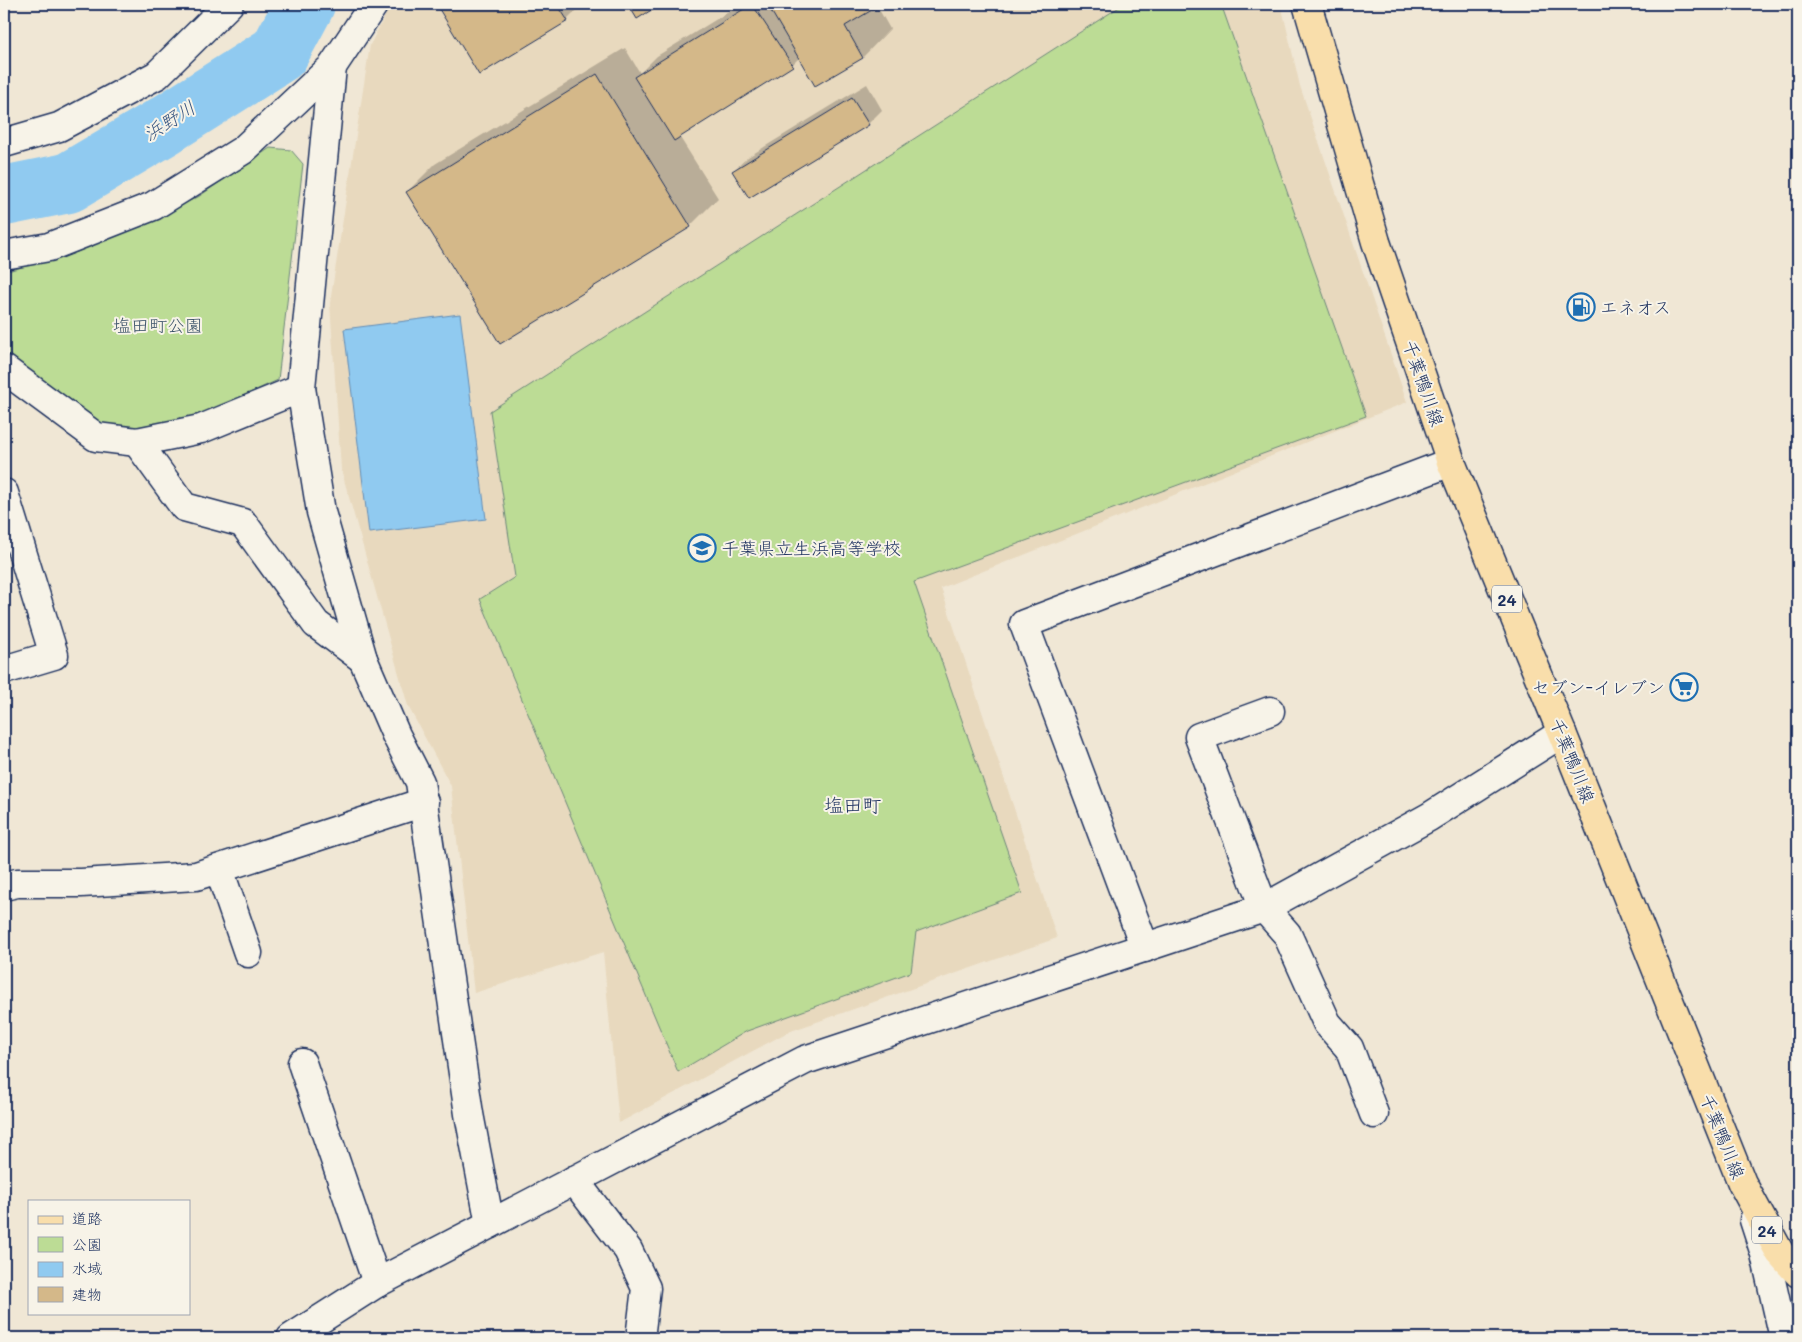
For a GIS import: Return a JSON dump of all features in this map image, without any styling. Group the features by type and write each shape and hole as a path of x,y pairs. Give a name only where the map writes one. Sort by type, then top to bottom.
{"main road":[{"name":"千葉鴨川線","path":"1308,4 1376,242 1450,462 1562,733 1742,1183 1780,1253 1798,1273"}],"street":[{"path":"4,143 60,127 157,75 229,4"},
{"path":"4,255 49,247 153,206 243,150 332,67 374,4"},
{"path":"332,67 301,388 321,512 363,659 396,735 420,782 469,1114 490,1224"},
{"path":"4,369 96,437 137,442 201,429 301,388"},
{"path":"137,442 184,507 243,523 316,624 363,659"},
{"path":"1144,948 1024,624 1450,462"},
{"path":"4,670 54,655 5,499"},
{"path":"1270,710 1199,737 1264,908 1287,934 1328,1023 1349,1048 1374,1114"},
{"path":"291,1338 377,1284 805,1060 1264,908 1429,817 1562,733"},
{"path":"4,886 17,883 81,882 196,876 424,802"},
{"path":"219,869 248,952"},
{"path":"302,1063 377,1284"},
{"path":"574,1180 628,1250 646,1288 641,1330 642,1338"},
{"path":"1742,1183 1766,1254 1784,1338"}],"shaded area":[{"name":"千葉県立生浜高等学校","path":"391,4 1281,4 1300,86 1407,402 941,588 1057,938 788,1032 619,1123 603,952 474,993 451,786 408,706 341,469 330,303 370,45"}],"green space":[{"name":"千葉県立生浜高等学校","path":"1124,4 1221,4 1366,416 914,582 1022,893 916,932 911,972 747,1031 678,1072 480,599 515,577 490,411"},
{"name":"塩田町公園","path":"270,148 291,150 303,164 278,380 166,431 101,430 4,359 4,272 77,252 198,197"}],"water":[{"path":"460,314 486,519 369,533 344,329"}],"building":[{"path":"448,4 557,4 568,21 479,75 439,9"},
{"path":"628,4 661,4 637,19"},
{"path":"752,4 793,66 674,141 634,77"},
{"path":"767,4 882,4 845,26 863,58 815,86"},
{"path":"597,74 691,227 500,344 406,192"},
{"path":"852,98 869,125 749,198 732,171"}],"waterway":[{"name":"浜野川","path":"4,196 68,183 164,126 279,53 305,4"}],"place":[{"name":"エネオス","path":"1581,307"},
{"name":"千葉県立生浜高等学校","path":"702,548"},
{"name":"セブン-イレブン","path":"1684,687"}],"district":[{"name":"塩田町","path":"853,804"}]}
